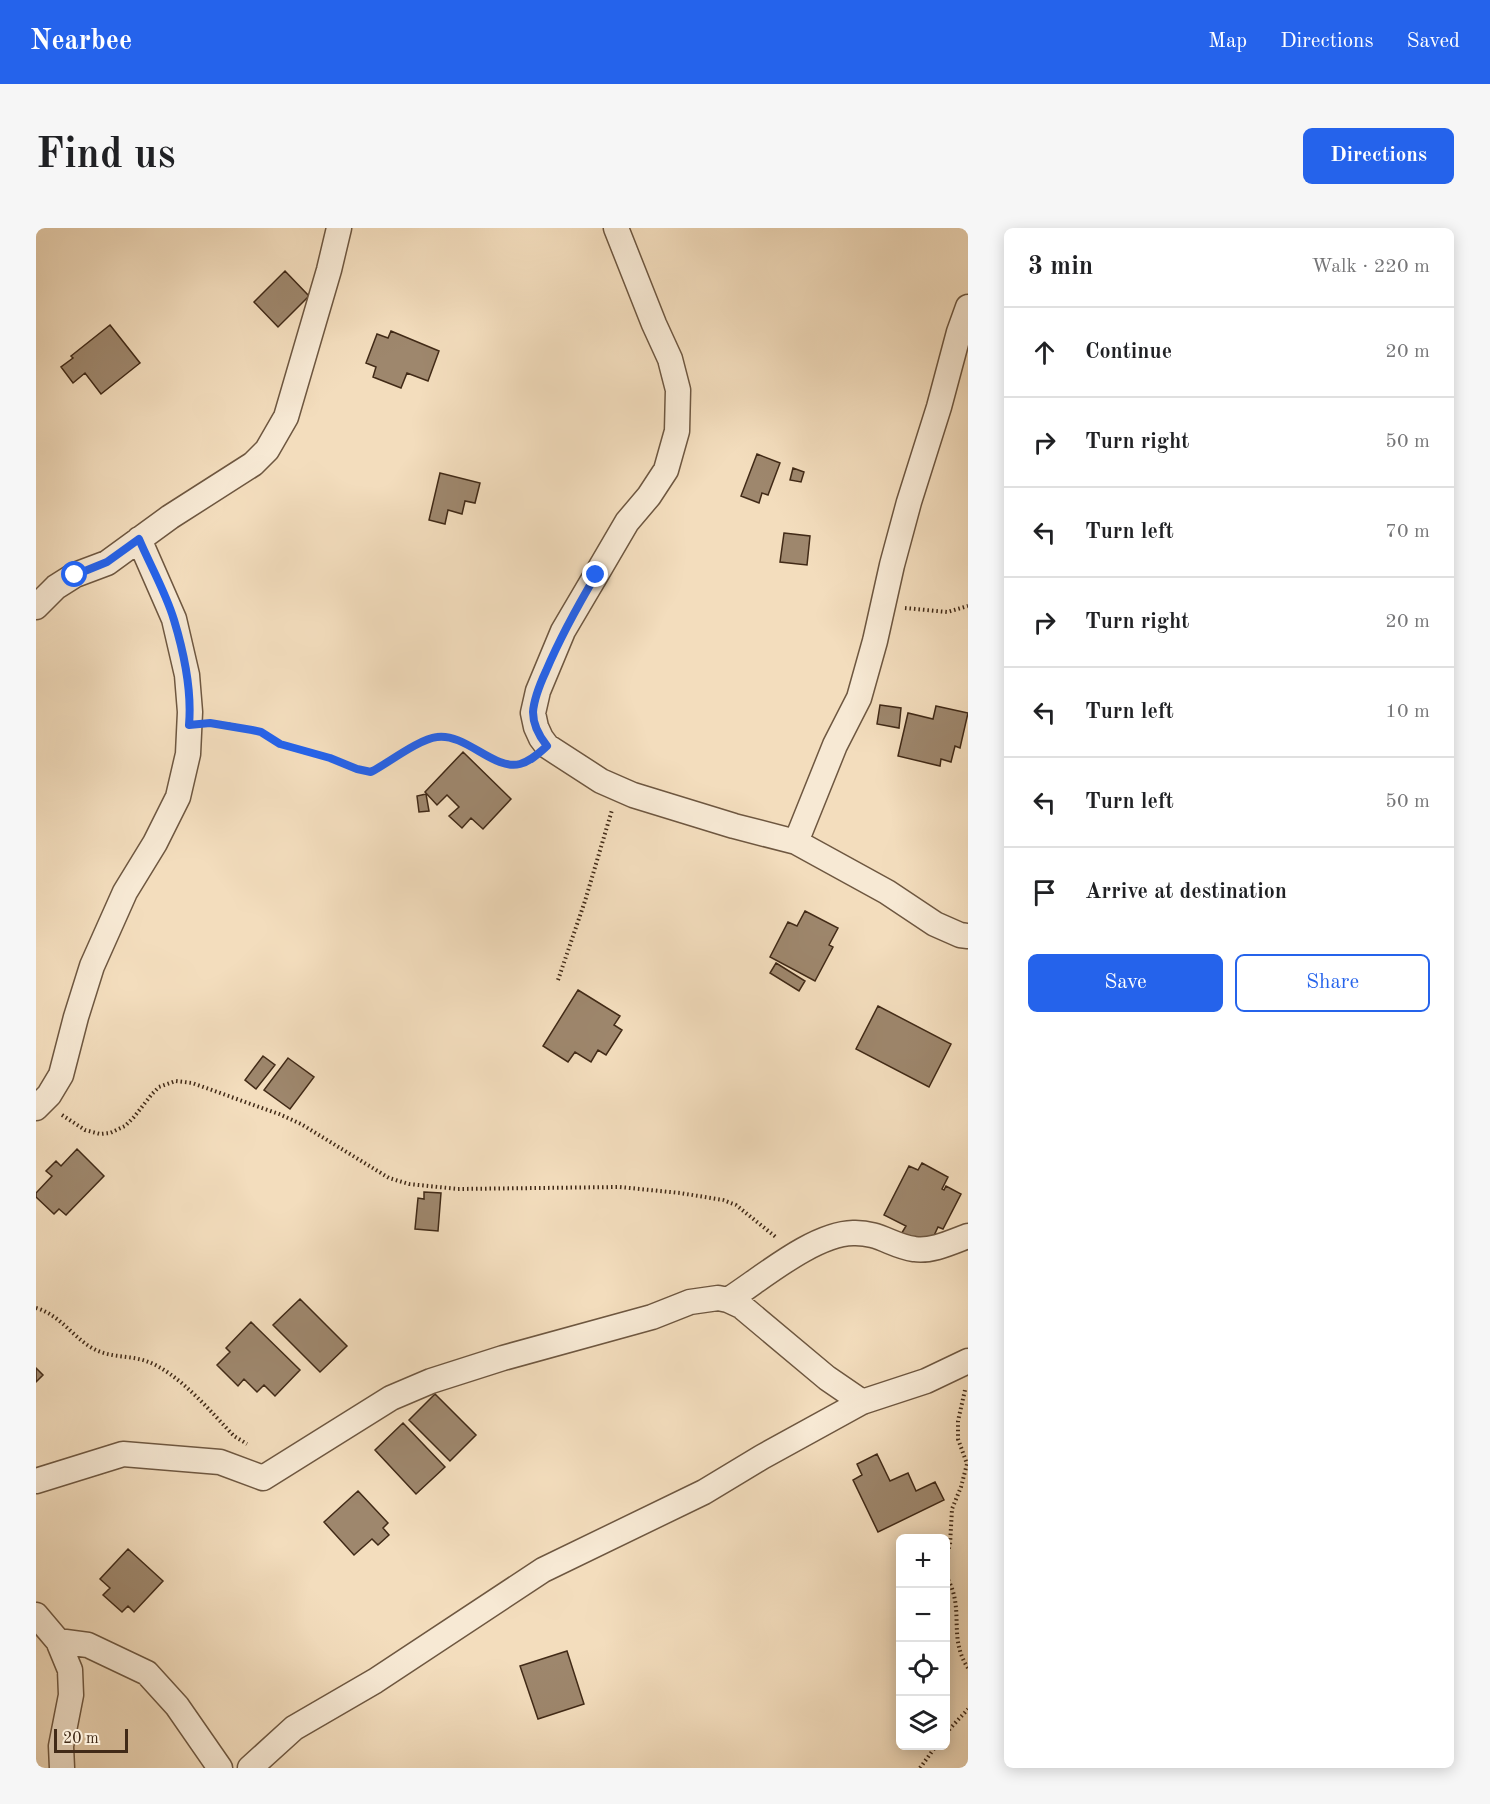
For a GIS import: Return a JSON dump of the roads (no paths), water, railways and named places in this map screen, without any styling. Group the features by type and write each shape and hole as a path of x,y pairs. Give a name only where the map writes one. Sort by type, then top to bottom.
{"street":[{"path":"36,607 56,587 75,575 107,562 170,517 253,464 267,450 286,417 339,228"},
{"path":"616,228 670,359 678,390 677,431 666,470 627,522 563,632 538,691 533,713 541,738 547,746 601,782 734,826 796,842 887,892 935,924 968,936"},
{"path":"796,842 835,745 859,698 909,502 968,307"},
{"path":"42,1101 61,1075 92,966 109,927 125,892 155,843 178,797 188,754 190,712 187,675 174,619 139,539"},
{"path":"728,1299 813,1245 849,1233 879,1236 914,1249 928,1248 968,1236"},
{"path":"36,1481 123,1454 220,1462 263,1478 391,1398 431,1381 503,1358 652,1317 690,1302 718,1298 728,1299 741,1306 827,1378 862,1402"},
{"path":"250,1768 294,1728 375,1681 543,1570 704,1492 862,1402 926,1381 968,1360"},
{"path":"36,1615 58,1641 70,1670 71,1695 61,1746 63,1768"},
{"path":"58,1641 88,1645 147,1673 177,1706 220,1768"}]}
